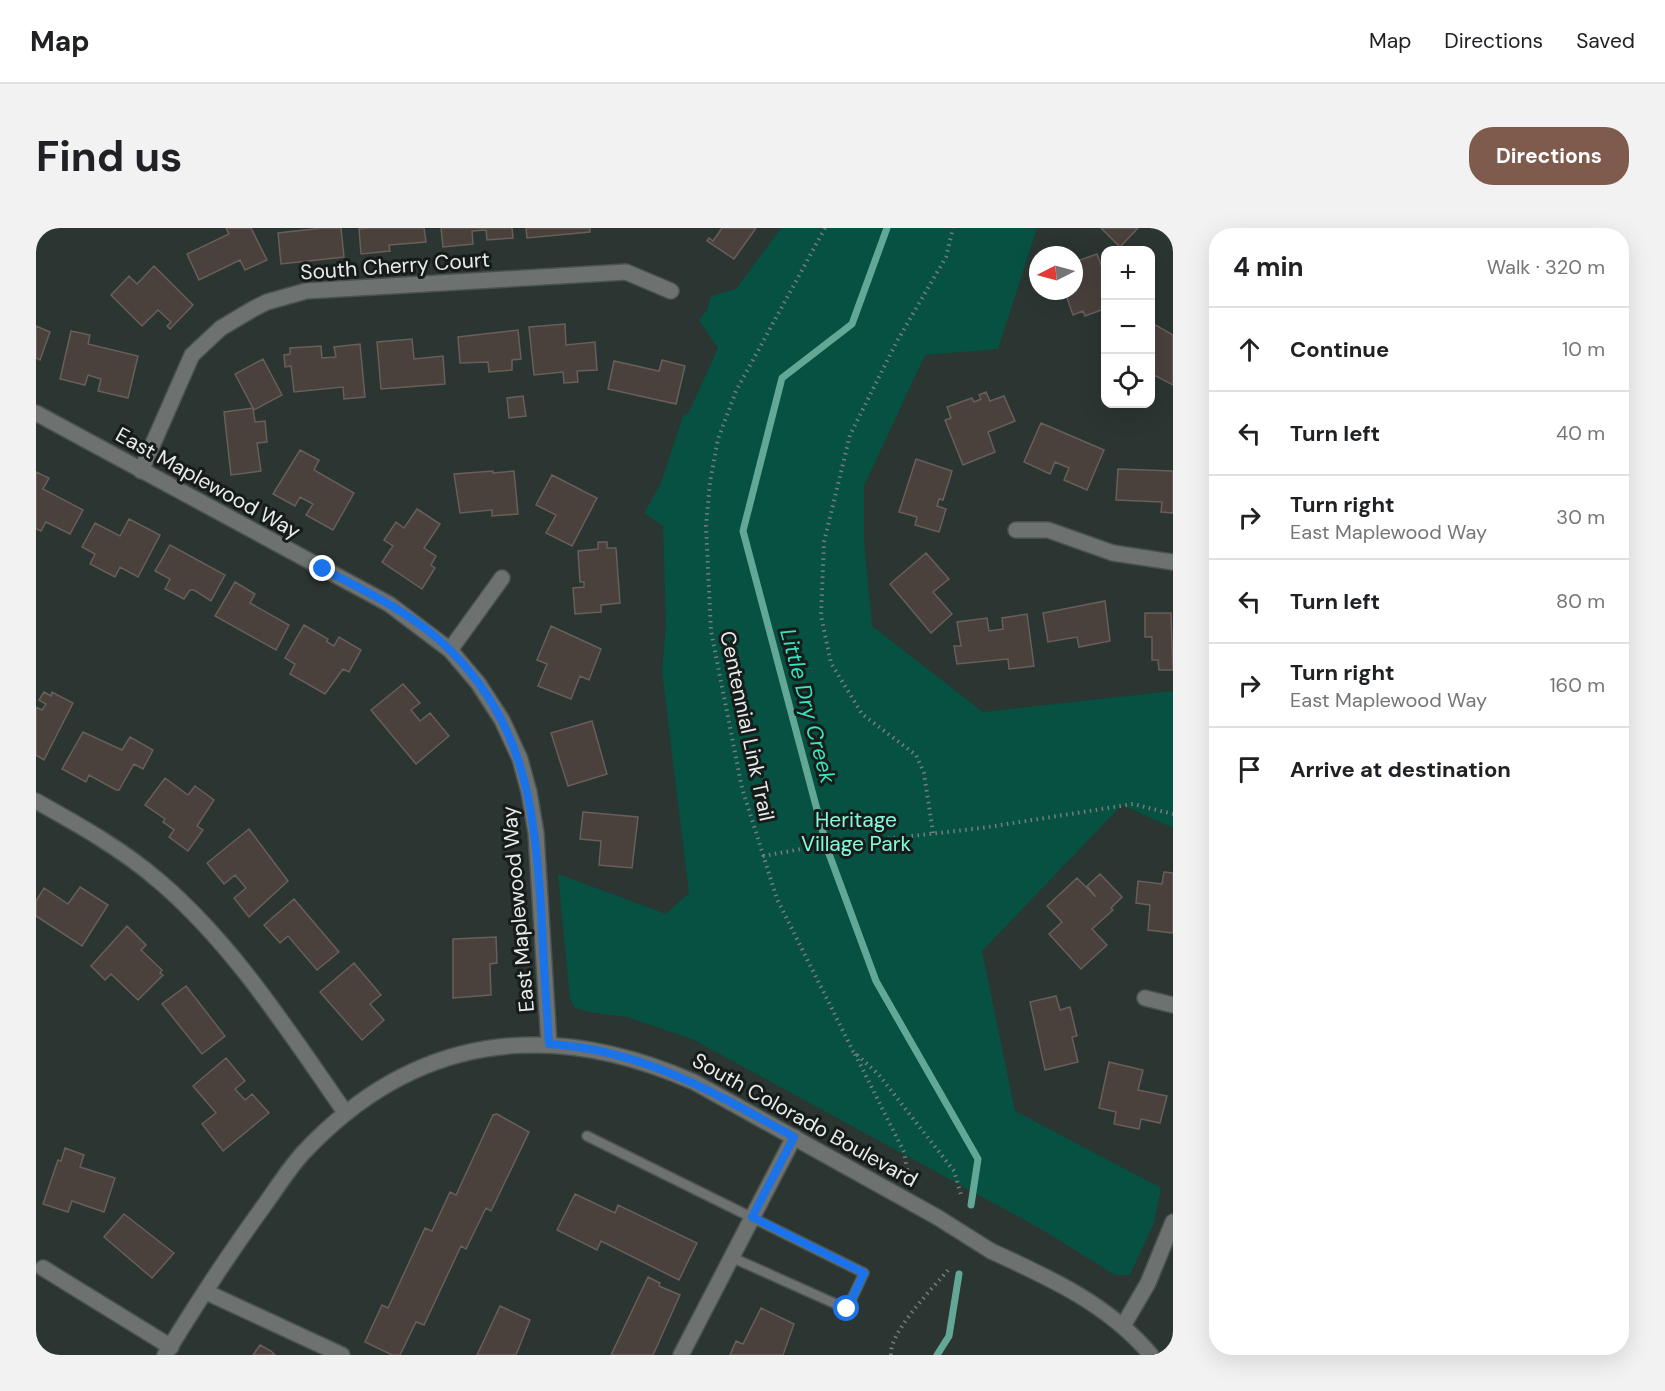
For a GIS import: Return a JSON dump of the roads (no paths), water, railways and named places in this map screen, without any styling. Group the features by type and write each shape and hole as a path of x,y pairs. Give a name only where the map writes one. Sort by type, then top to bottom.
{"street":[{"name":"South Cherry Court","path":"141,471 192,355 221,328 267,302 306,291 626,272 671,291"},
{"name":"East Maplewood Way","path":"36,413 389,604 450,650 478,683 502,720 520,759 529,792 536,833 549,1044"},
{"path":"1016,530 1048,530 1113,553 1173,562"},
{"path":"450,650 502,578"},
{"path":"36,801 126,855 184,904 245,973 345,1112"},
{"path":"1145,998 1173,1005"},
{"name":"South Colorado Boulevard","path":"44,1268 168,1351 247,1228 303,1154 345,1112 370,1093 424,1066 488,1049 549,1044 597,1049 660,1067 694,1082 937,1217 991,1251 1066,1285 1123,1326 1151,1355"},
{"path":"681,1355 794,1137"},
{"path":"1123,1326 1148,1283 1173,1222"},
{"path":"206,1292 342,1355"}],"lane":[{"path":"587,1136 864,1273 847,1309 731,1257"}],"waterway":[{"name":"Little Dry Creek","path":"887,228 852,324 782,378 743,531 828,851 876,981 978,1159 971,1205"},
{"name":"Little Dry Creek","path":"937,1355 949,1336 959,1274"}],"park label":[{"name":"Heritage Village Park","path":"856,832"}]}
